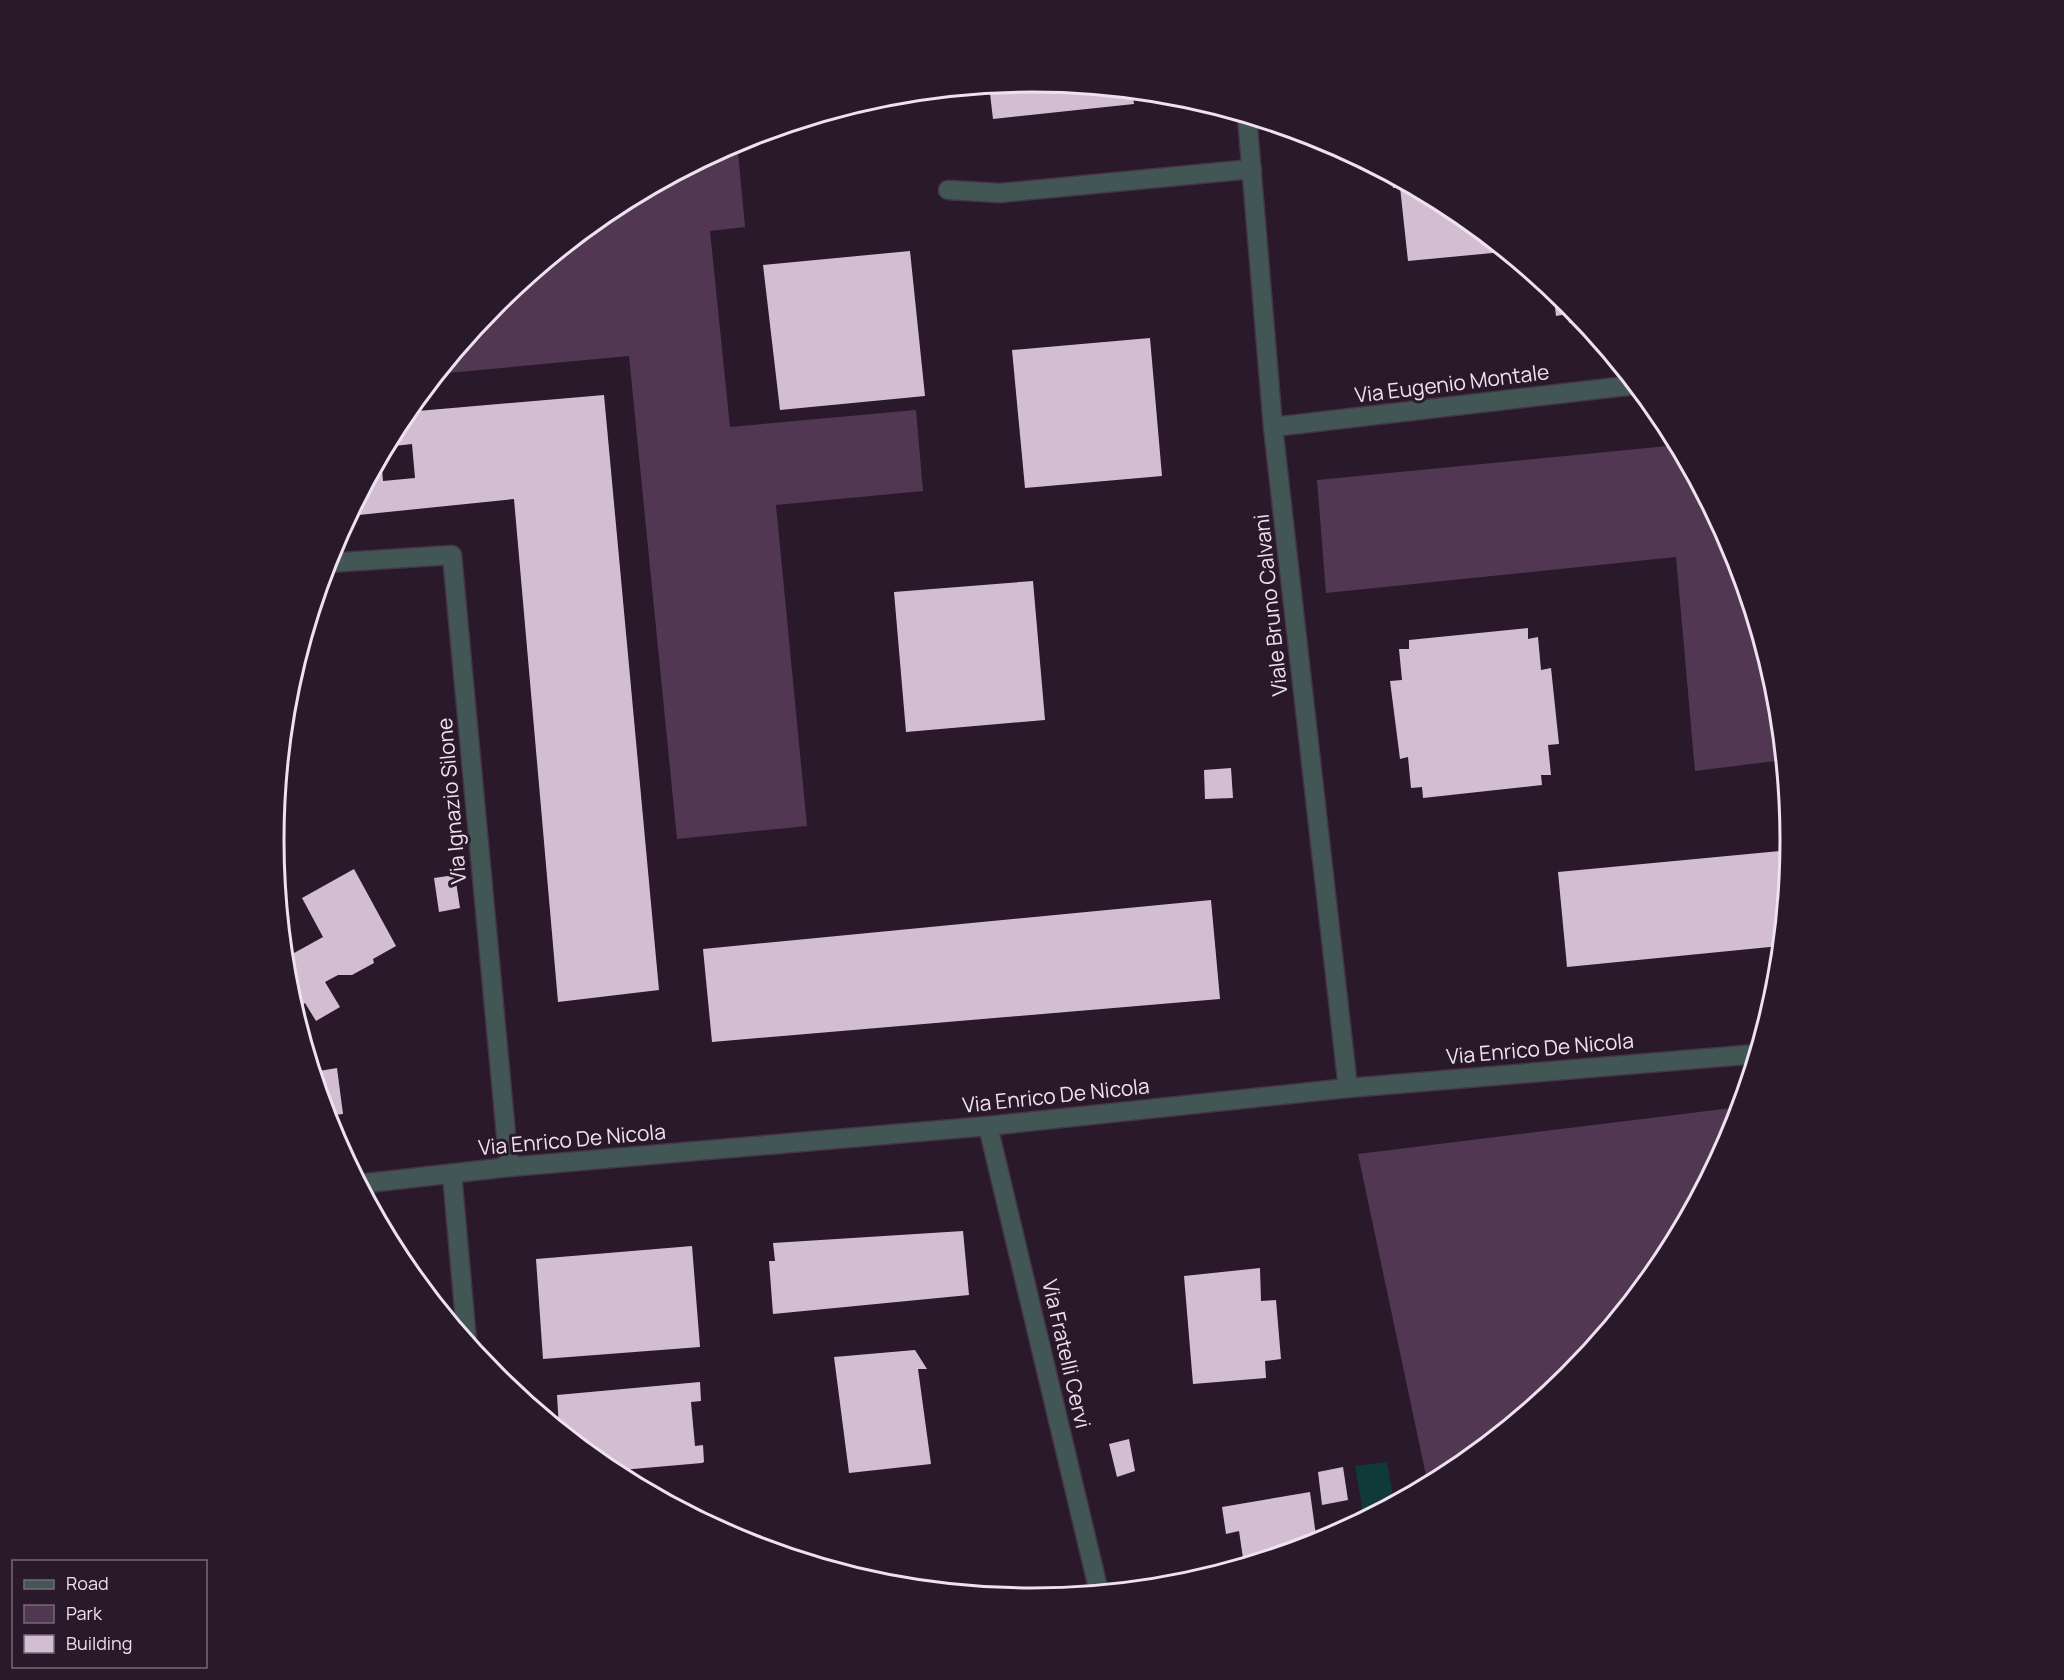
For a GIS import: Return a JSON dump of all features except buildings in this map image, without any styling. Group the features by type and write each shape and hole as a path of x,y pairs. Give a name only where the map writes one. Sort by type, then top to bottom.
{"street":[{"name":"Viale Bruno Calvani","path":"1248,123 1273,427 1348,1088"},
{"path":"948,190 1000,193 1252,169"},
{"name":"Via Eugenio Montale","path":"1273,427 1627,386"},
{"name":"Via Ignazio Silone","path":"337,562 452,555 509,1167"},
{"name":"Via Enrico De Nicola","path":"367,1183 509,1167 988,1126 1348,1088 1749,1055"},
{"name":"Via Fratelli Cervi","path":"988,1126 1097,1585"},
{"path":"452,1174 466,1330"}],"green space":[{"path":"738,152 745,227 710,231 730,427 916,410 923,491 776,505 807,826 677,839 629,356 447,373 503,311 538,277 576,246 658,192"},
{"path":"1668,446 1703,509 1724,554 1741,599 1766,694 1776,761 1695,771 1676,557 1326,593 1317,480"},
{"path":"1731,1108 1703,1171 1680,1214 1626,1296 1595,1334 1526,1403 1488,1434 1426,1476 1358,1154"}],"shaded area":[{"path":"1387,1462 1393,1495 1363,1511 1355,1466"}]}
